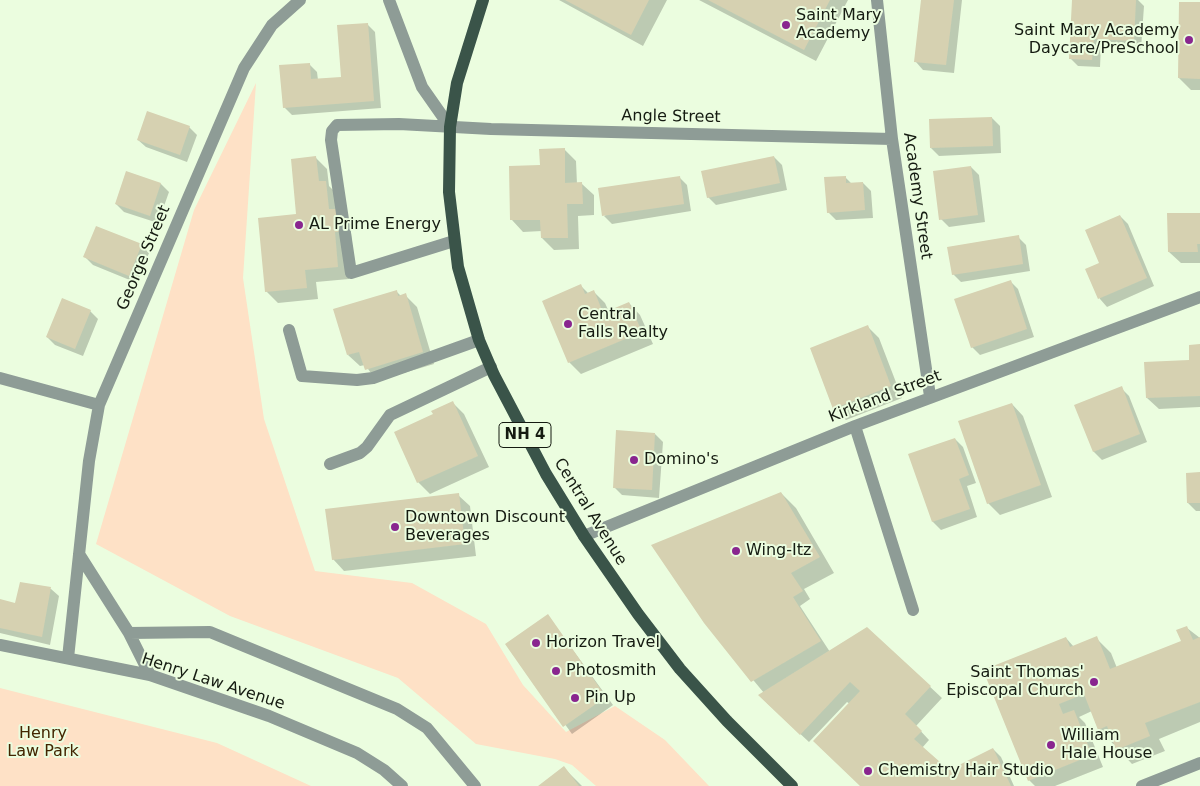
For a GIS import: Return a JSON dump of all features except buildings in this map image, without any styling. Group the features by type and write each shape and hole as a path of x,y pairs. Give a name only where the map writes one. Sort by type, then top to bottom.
{"main road":[{"name":"Central Avenue","path":"483,0 457,84 450,127 449,192 458,267 480,340 491,367 546,474 584,536 638,614 680,668 726,721 792,786"}],"street":[{"name":"George Street","path":"68,658 89,461 99,404 244,68 272,25 300,0"},
{"path":"389,0 422,88 450,127"},
{"name":"Academy Street","path":"877,0 892,139 930,396"},
{"name":"Angle Street","path":"454,241 351,273 331,140 332,131 337,125 892,139"},
{"name":"Kirkland Street","path":"584,536 930,396 1200,297"},
{"path":"289,330 302,376 357,380 373,378 480,340"},
{"path":"330,464 360,453 367,447 390,415 491,367"},
{"path":"0,378 99,404"},
{"path":"855,426 913,610"},
{"path":"79,554 129,632 150,675"},
{"path":"129,632 210,632 397,709 427,728 475,786"},
{"name":"Henry Law Avenue","path":"0,645 150,675 316,735 357,753 384,770 402,786"},
{"path":"1142,786 1200,763"}],"green space":[{"path":"256,83 243,278 264,419 315,571 412,583 486,624 523,685 566,732 615,706 665,740 709,786 596,786 572,765 555,759 476,744 398,678 230,616 96,544 194,210"},
{"name":"Henry Law Park","path":"0,688 217,743 311,786 0,786"}],"place":[{"name":"Saint Mary Academy","path":"786,25"},
{"name":"Saint Mary Academy Daycare/PreSchool","path":"1189,40"},
{"name":"AL Prime Energy","path":"299,225"},
{"name":"Central Falls Realty","path":"568,324"},
{"name":"Domino's","path":"634,460"},
{"name":"Downtown Discount Beverages","path":"395,527"},
{"name":"Wing-Itz","path":"736,551"},
{"name":"Horizon Travel","path":"536,643"},
{"name":"Photosmith","path":"556,671"},
{"name":"Saint Thomas' Episcopal Church","path":"1094,682"},
{"name":"Pin Up","path":"575,698"},
{"name":"William Hale House","path":"1051,745"},
{"name":"Chemistry Hair Studio","path":"868,771"}]}
